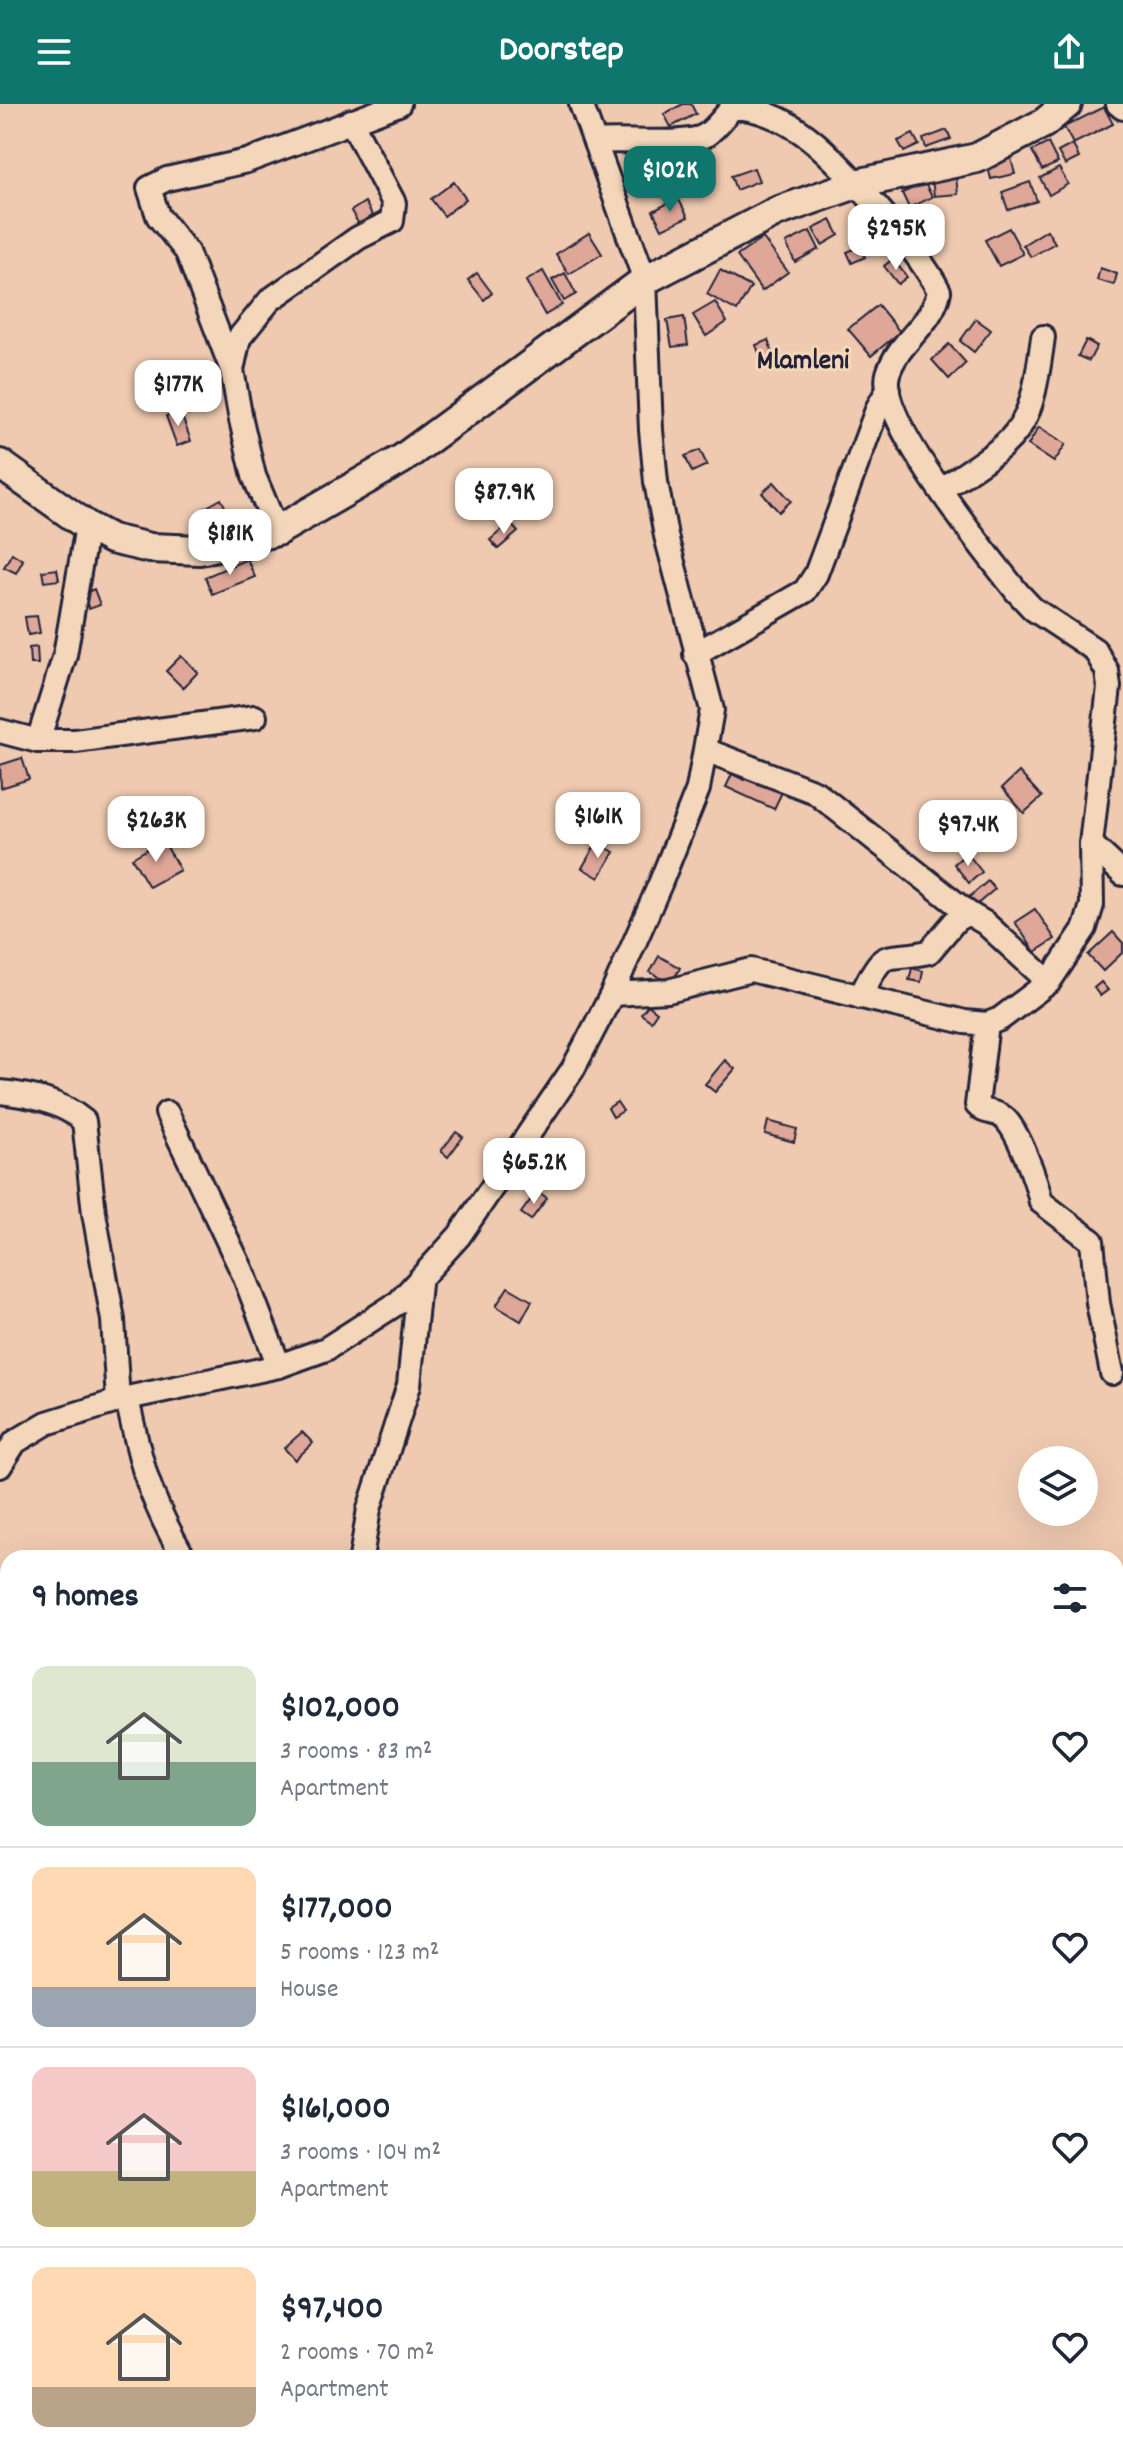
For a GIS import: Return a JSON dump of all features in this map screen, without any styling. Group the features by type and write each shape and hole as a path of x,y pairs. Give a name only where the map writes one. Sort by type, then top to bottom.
{"main road":[{"path":"0,464 87,526 111,539 150,548 200,550 277,531 402,459 645,280 776,212 856,184 977,158 1044,123 1067,104"}],"street":[{"path":"277,531 254,476 232,370 187,252 158,216 149,188 167,179 247,161 351,121 374,108 399,104"},
{"path":"0,1466 8,1442 47,1423 123,1400 243,1376 326,1349 356,1331 419,1284 459,1236 521,1148 573,1069 612,994 680,834 708,751 712,710 695,654 656,482 645,280 581,104"},
{"path":"1118,104 1123,108"},
{"path":"595,142 623,139 684,142 705,136 732,108 745,107 802,132 856,184 905,243 939,291 931,314 889,371 888,390 901,429 1017,592 1033,609 1095,650 1103,661 1109,687 1091,844 1090,917 1049,982 1013,1011 987,1024 860,997 775,973 751,970 668,991 612,994"},
{"path":"232,370 242,332 259,318 270,300 358,238 392,221 394,203 351,121"},
{"path":"942,489 1007,445 1025,422 1036,389 1043,337"},
{"path":"695,654 764,611 805,591 816,574 878,407 888,390"},
{"path":"38,741 65,655 87,526"},
{"path":"0,731 38,741 75,741 255,717"},
{"path":"708,751 788,778 815,792 968,913 985,923 1049,982"},
{"path":"1091,844 1123,874"},
{"path":"860,997 884,958 929,952 956,920 968,913"},
{"path":"987,1024 977,1105 984,1112 1002,1116 1017,1132 1021,1152 1035,1174 1041,1202 1092,1241 1098,1303 1112,1373"},
{"path":"0,1092 32,1095 74,1112 84,1121 94,1213 123,1400 144,1479 157,1512 179,1550"},
{"path":"167,1113 244,1275 279,1366"},
{"path":"362,1550 369,1509 409,1385 419,1284"}],"building":[{"path":"683,104 691,104 696,114 671,127 664,114"},
{"path":"1104,107 1113,124 1073,144 1064,127"},
{"path":"947,130 951,139 926,148 923,139"},
{"path":"913,134 919,145 904,152 898,141"},
{"path":"1048,143 1058,163 1042,170 1032,151"},
{"path":"1073,144 1079,158 1065,165 1058,152"},
{"path":"655,155 666,173 638,192 626,174"},
{"path":"1011,158 1015,174 991,179 987,163"},
{"path":"754,168 759,181 736,190 731,176"},
{"path":"1059,168 1068,184 1049,195 1040,178"},
{"path":"956,177 958,194 934,196 932,179"},
{"path":"454,182 466,199 444,216 431,199"},
{"path":"1030,182 1037,201 1008,210 1002,192"},
{"path":"925,183 932,197 909,208 902,193"},
{"path":"678,198 688,217 662,229 653,211"},
{"path":"365,202 374,218 360,226 351,211"},
{"path":"921,213 926,232 908,237 903,218"},
{"path":"831,220 839,235 822,245 813,229"},
{"path":"1009,228 1023,254 999,266 985,240"},
{"path":"1047,230 1055,243 1031,257 1023,245"},
{"path":"810,231 819,249 795,262 786,243"},
{"path":"589,233 602,254 569,274 556,254"},
{"path":"763,238 788,272 762,291 737,256"},
{"path":"859,247 865,257 852,263 847,252"},
{"path":"893,259 907,277 898,284 884,266"},
{"path":"1100,268 1117,274 1114,285 1097,280"},
{"path":"720,270 751,287 737,311 707,294"},
{"path":"543,271 562,305 545,315 526,281"},
{"path":"477,273 492,293 484,300 468,280"},
{"path":"565,273 576,294 564,301 552,280"},
{"path":"715,302 727,322 706,336 693,315"},
{"path":"878,305 900,332 871,356 848,329"},
{"path":"684,317 688,345 672,347 667,320"},
{"path":"976,319 991,330 974,352 960,341"},
{"path":"768,340 774,356 762,361 756,345"},
{"path":"1086,340 1097,346 1089,361 1078,356"},
{"path":"949,344 966,363 949,379 932,360"},
{"path":"192,401 198,410 189,415 184,406"},
{"path":"180,411 191,441 177,446 166,416"},
{"path":"1039,427 1066,444 1054,462 1028,445"},
{"path":"700,450 707,465 692,472 685,456"},
{"path":"774,482 791,501 779,512 762,493"},
{"path":"221,499 228,512 213,520 205,508"},
{"path":"510,523 518,532 498,549 490,540"},
{"path":"12,553 23,560 16,573 4,567"},
{"path":"247,559 255,577 212,594 205,577"},
{"path":"57,569 59,580 44,582 42,571"},
{"path":"94,589 100,605 89,609 83,594"},
{"path":"37,616 40,633 28,635 25,617"},
{"path":"37,647 38,664 30,664 29,648"},
{"path":"181,656 198,672 183,688 166,671"},
{"path":"22,758 29,779 1,788 0,765"},
{"path":"748,771 784,788 774,809 726,787 732,774 744,780"},
{"path":"1019,772 1042,797 1024,813 1002,788"},
{"path":"163,840 180,870 149,887 132,858"},
{"path":"597,842 614,852 599,878 582,868"},
{"path":"967,853 982,872 969,883 954,864"},
{"path":"988,881 995,889 975,906 968,898"},
{"path":"1035,909 1055,939 1035,952 1015,922"},
{"path":"1113,932 1123,943 1123,952 1103,971 1088,955"},
{"path":"659,956 680,968 671,984 650,972"},
{"path":"912,968 923,971 921,982 909,980"},
{"path":"1101,982 1108,990 1100,996 1094,988"},
{"path":"648,1005 657,1012 651,1021 641,1014"},
{"path":"725,1060 735,1069 715,1092 705,1084"},
{"path":"617,1102 623,1111 613,1117 608,1108"},
{"path":"768,1121 797,1129 794,1142 765,1134"},
{"path":"456,1132 463,1137 448,1157 441,1151"},
{"path":"537,1191 547,1198 531,1220 521,1213"},
{"path":"508,1287 532,1301 521,1321 496,1306"},
{"path":"302,1432 313,1443 295,1460 284,1448"}],"district":[{"name":"Mlamleni","path":"803,363"}]}
